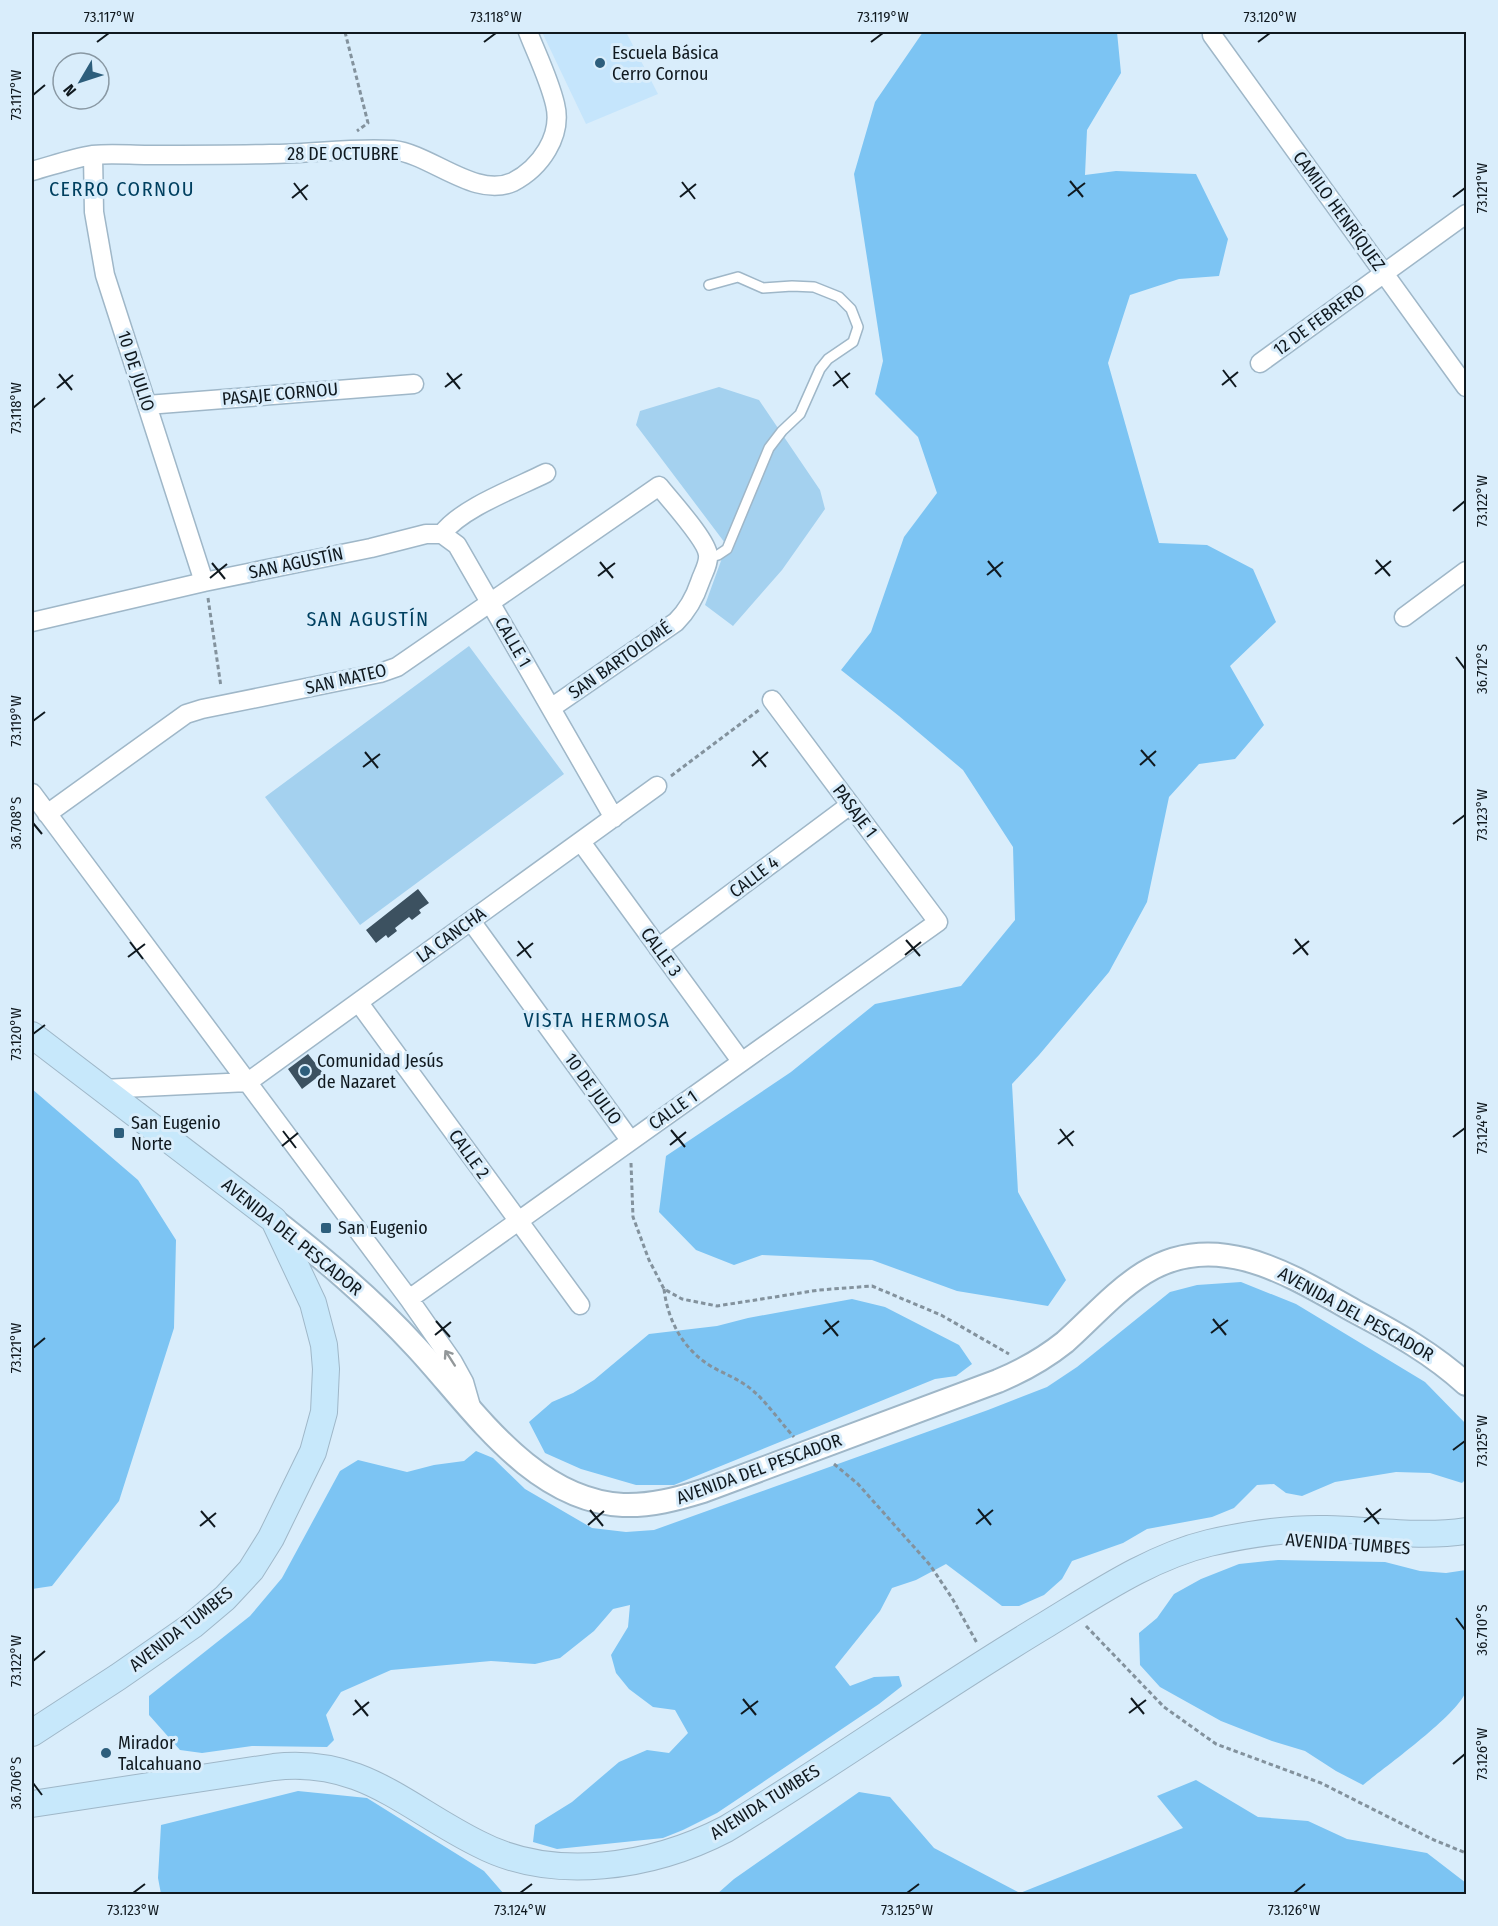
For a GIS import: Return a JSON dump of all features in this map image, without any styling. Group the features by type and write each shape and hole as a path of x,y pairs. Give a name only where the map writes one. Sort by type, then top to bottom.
{"main road":[{"name":"AVENIDA DEL PESCADOR","path":"32,1035 274,1220"},
{"name":"AVENIDA TUMBES","path":"32,1733 171,1641 225,1598 251,1570 262,1554 306,1470 324,1412 326,1369 324,1345 313,1303 274,1220"},
{"name":"AVENIDA TUMBES","path":"38,1806 228,1774 283,1766 310,1765 343,1771 371,1782 478,1844 518,1860 539,1865 575,1867 631,1860 678,1850 726,1829 989,1659 1105,1589 1163,1560 1201,1546 1230,1540 1283,1539 1401,1549 1441,1549 1464,1534"}],"street":[{"name":"28 DE OCTUBRE","path":"32,171 93,155 272,154 378,149 413,154 461,178 486,185 501,186 514,181 530,170 546,152 556,123 556,106 528,32"},
{"name":"CAMILO HENRÍQUEZ","path":"1212,35 1467,387"},
{"name":"10 DE JULIO","path":"93,155 94,212 101,258 204,582"},
{"name":"12 DE FEBRERO","path":"1260,363 1467,214"},
{"name":"PASAJE CORNOU","path":"147,405 414,384"},
{"path":"442,534 465,514 546,473"},
{"name":"SAN MATEO","path":"47,814 178,719 194,711 388,671 405,662 659,486 706,546 708,558"},
{"name":"SAN AGUSTÍN","path":"32,622 426,534 442,534"},
{"name":"CALLE 1","path":"442,534 457,545 614,818"},
{"name":"SAN BARTOLOMÉ","path":"551,708 670,627 682,616 696,595 708,558"},
{"path":"1404,616 1467,571"},
{"name":"PASAJE 1","path":"772,700 938,922"},
{"name":"LA CANCHA","path":"248,1082 657,786"},
{"path":"32,793 409,1299 453,1362 464,1382 473,1411"},
{"name":"CALLE 4","path":"658,948 850,805"},
{"name":"CALLE 3","path":"580,842 741,1061"},
{"name":"10 DE JULIO","path":"471,921 630,1140"},
{"name":"CALLE 1","path":"409,1299 938,922"},
{"name":"CALLE 2","path":"358,1003 580,1305"},
{"path":"102,1089 248,1082"},
{"name":"AVENIDA DEL PESCADOR","path":"274,1220 350,1281 415,1346 512,1453 545,1478 567,1490 588,1498 621,1505 644,1505 682,1498 998,1381 1029,1366 1064,1342 1116,1294 1147,1271 1181,1258 1217,1255 1257,1262 1294,1277 1417,1345 1467,1384"}],"lane":[{"path":"708,558 726,549 769,448 782,431 800,414 820,369 828,359 853,342 858,327 851,309 838,297 814,287 763,288 738,278 709,285"}],"path":[{"path":"330,152 368,123 345,32"},
{"path":"204,582 210,607 223,704"},
{"path":"657,786 772,700"},
{"path":"630,1140 633,1217 649,1260 664,1289 672,1321 688,1347 705,1362 732,1376 761,1397 787,1430 810,1451 830,1461 858,1484 917,1549 942,1581 974,1639 989,1659"},
{"path":"664,1289 682,1299 717,1305 819,1290 872,1286 940,1315 1029,1366"},
{"path":"1070,1610 1164,1707 1216,1744 1321,1783 1434,1840 1467,1853"}],"shaded area":[{"name":"Escuela Básica Cerro Cornou","path":"542,32 626,32 658,94 586,124"},
{"path":"923,32 1117,32 1121,73 1087,130 1085,175 1116,171 1196,174 1228,239 1219,276 1179,279 1130,295 1108,363 1159,543 1207,545 1253,569 1276,622 1230,666 1264,725 1235,759 1199,764 1169,797 1147,902 1109,972 1012,1084 1018,1192 1066,1280 1048,1306 957,1291 872,1260 762,1255 734,1265 696,1250 659,1212 666,1156 791,1072 875,1004 961,986 1015,920 1013,847 963,770 841,670 871,632 904,537 937,493 918,437 875,394 883,361 854,174 875,102"},
{"path":"719,387 759,400 820,490 825,509 782,570 733,626 705,605 725,543 636,425 640,411"},
{"path":"469,646 564,774 360,925 265,797"},
{"path":"32,1089 138,1180 176,1240 174,1328 119,1501 52,1586 32,1589"},
{"path":"1241,1282 1296,1304 1425,1382 1466,1424 1466,1479 1462,1483 1430,1473 1396,1472 1335,1482 1302,1496 1286,1493 1274,1484 1257,1485 1234,1508 1212,1517 1147,1529 1123,1543 1072,1561 1062,1579 1044,1595 1019,1606 1002,1606 946,1564 916,1580 892,1588 880,1611 835,1667 850,1686 874,1677 899,1676 902,1686 879,1704 717,1813 663,1838 557,1849 533,1842 535,1825 572,1802 619,1762 647,1750 669,1753 688,1733 675,1710 653,1707 629,1689 616,1673 611,1655 628,1627 630,1605 613,1609 594,1631 560,1658 535,1664 491,1661 391,1670 341,1692 326,1715 334,1740 327,1747 252,1746 202,1753 180,1750 149,1715 149,1696 250,1616 282,1578 340,1471 358,1460 407,1472 464,1461 476,1451 493,1458 525,1489 592,1528 626,1532 654,1530 1047,1387 1077,1367 1170,1292 1197,1285"},
{"path":"852,1299 885,1307 959,1345 972,1364 956,1376 935,1379 674,1485 636,1485 581,1469 545,1453 529,1422 552,1402 594,1380 649,1334 717,1326"},
{"path":"1278,1560 1385,1562 1420,1571 1446,1573 1466,1570 1466,1691 1450,1713 1436,1726 1363,1785 1305,1751 1221,1721 1160,1687 1140,1665 1139,1633 1157,1618 1174,1594 1201,1579 1239,1564"},
{"path":"1196,1780 1258,1817 1308,1821 1347,1839 1427,1853 1466,1883 1466,1894 717,1894 734,1879 859,1792 890,1797 934,1848 1020,1893 1183,1828 1157,1796"},
{"path":"298,1791 367,1798 484,1871 504,1894 161,1894 158,1878 161,1825"}],"building":[{"path":"418,889 429,903 419,910 421,913 412,920 409,917 395,928 397,931 388,938 386,935 376,943 366,930"},
{"name":"Comunidad Jesús de Nazaret","path":"308,1054 323,1073 302,1089 288,1069"}],"place":[{"name":"Escuela Básica Cerro Cornou","path":"600,63"},
{"name":"Comunidad Jesús de Nazaret","path":"305,1071"},
{"name":"San Eugenio Norte","path":"119,1133"},
{"name":"San Eugenio","path":"326,1228"},
{"name":"Mirador Talcahuano","path":"106,1753"}],"district":[{"name":"CERRO CORNOU","path":"122,189"},
{"name":"SAN AGUSTÍN","path":"368,619"},
{"name":"VISTA HERMOSA","path":"597,1020"}]}
